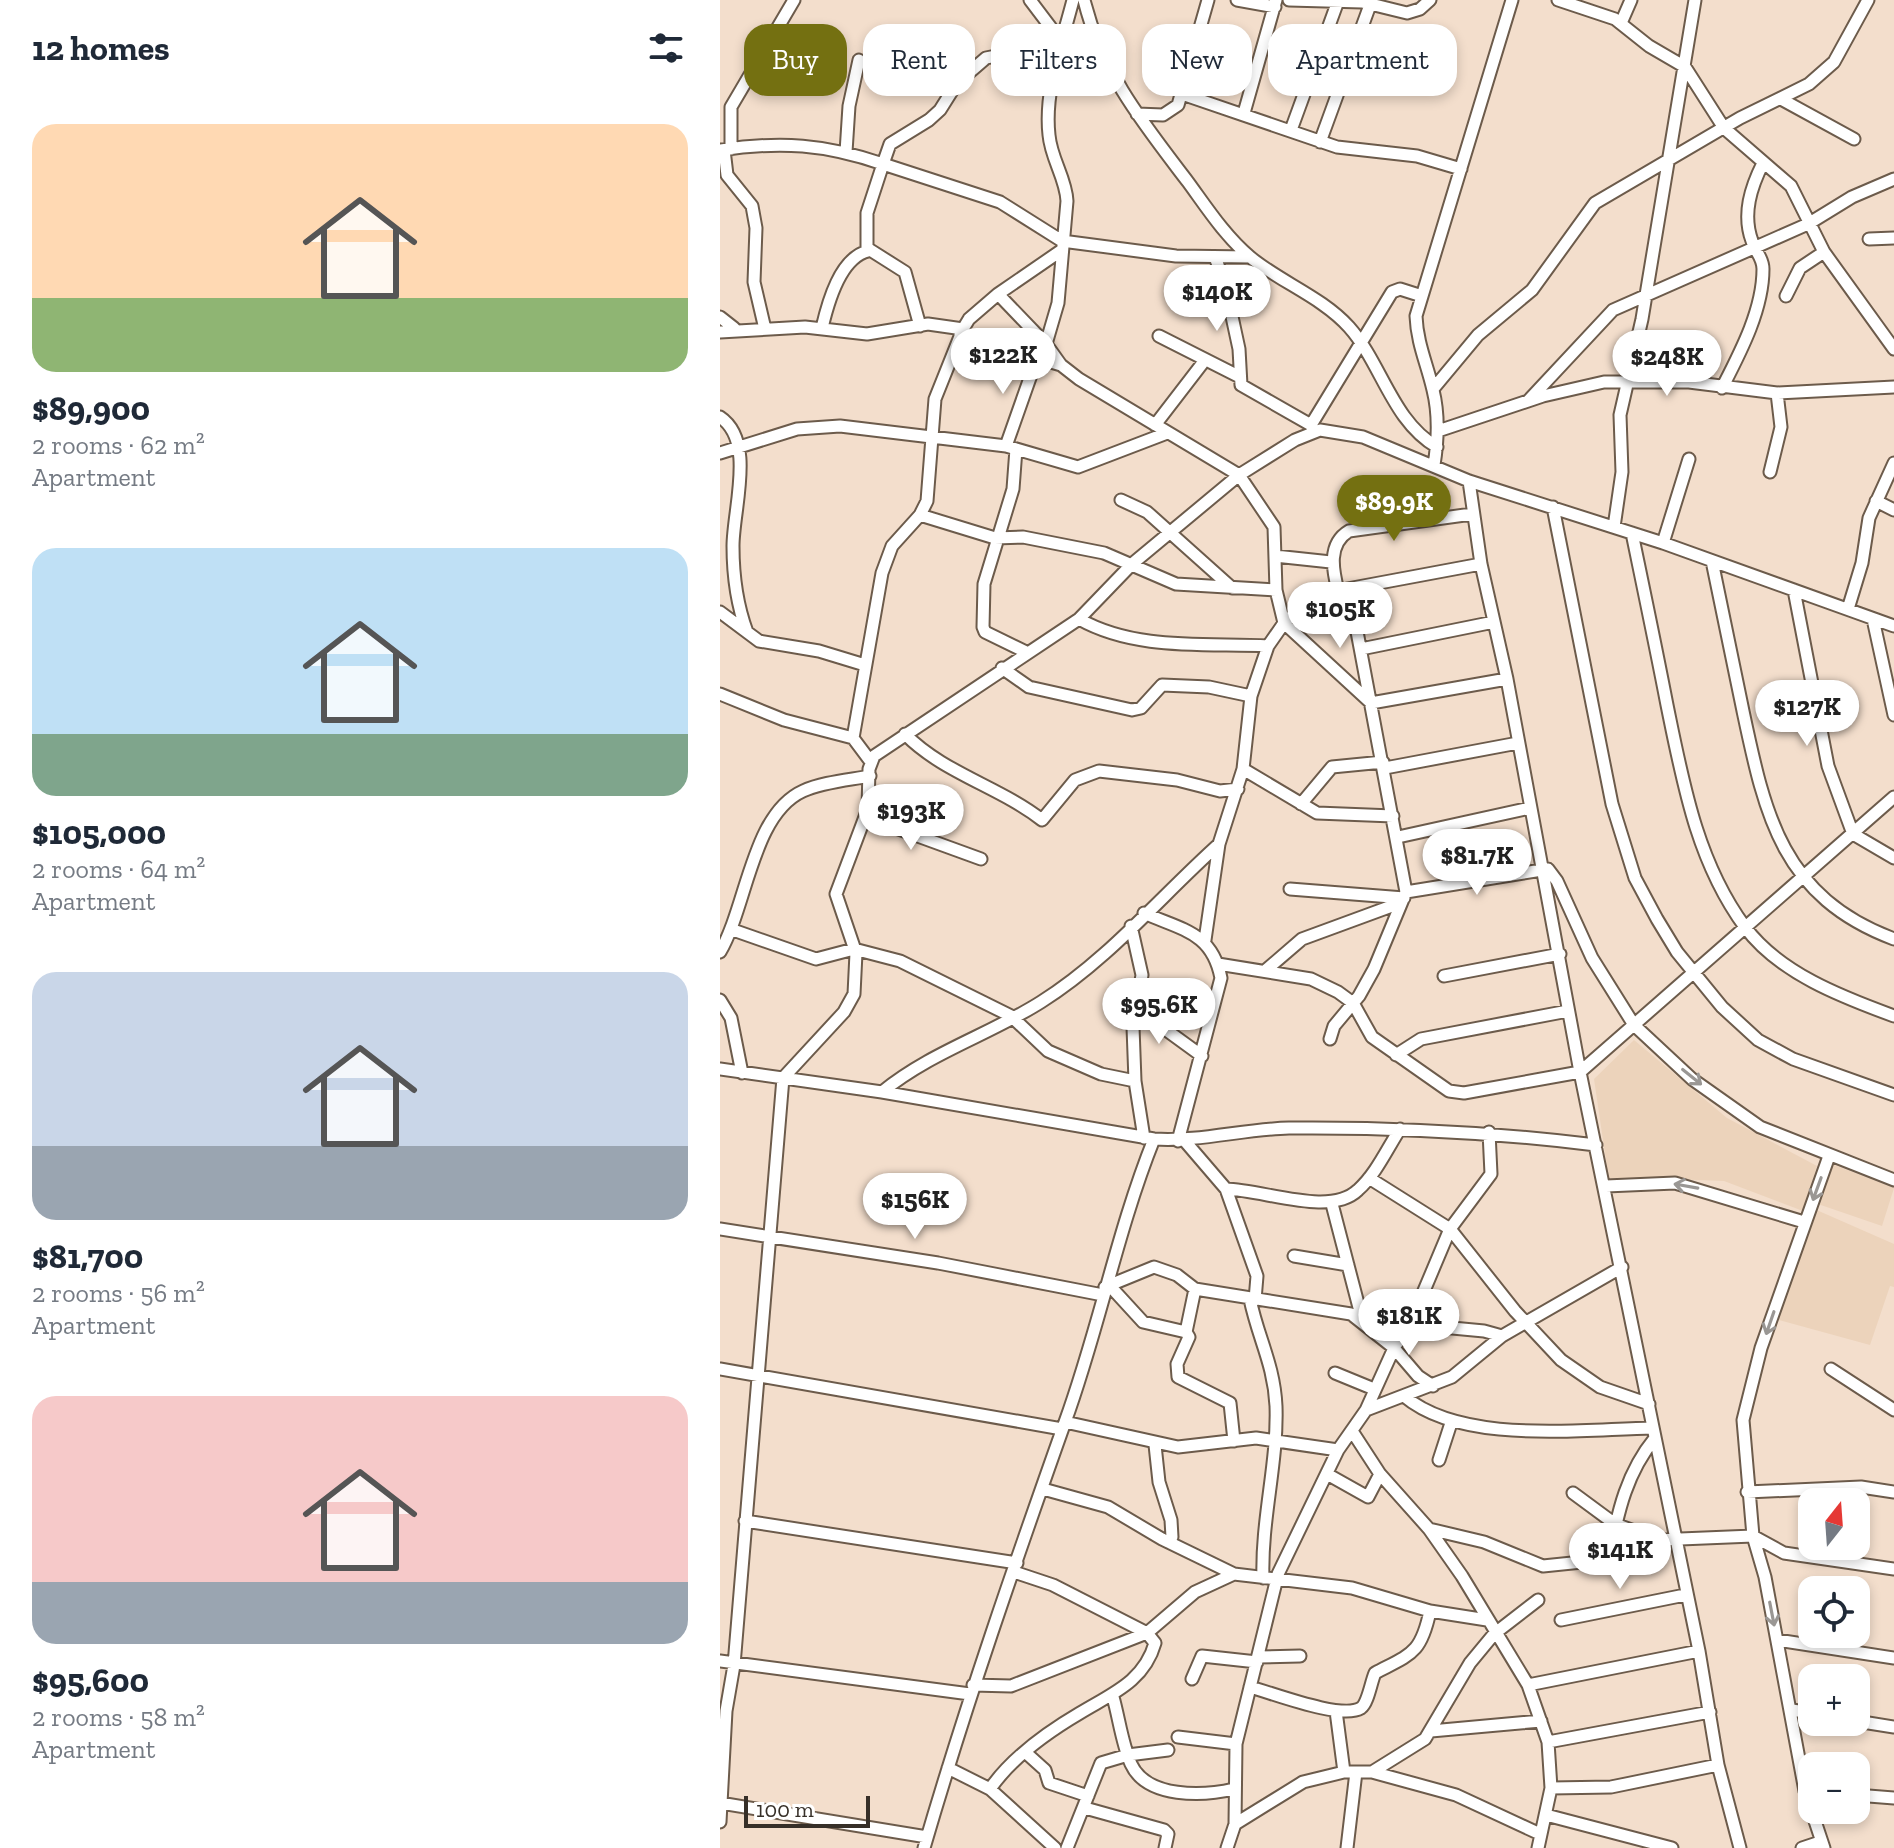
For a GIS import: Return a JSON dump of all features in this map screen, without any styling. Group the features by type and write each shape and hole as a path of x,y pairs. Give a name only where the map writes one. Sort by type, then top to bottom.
{"street":[{"path":"765,329 754,282 756,228 752,206 727,175 725,150 731,107 794,0"},
{"path":"1030,0 1049,24"},
{"path":"1065,24 1073,0"},
{"path":"1084,0 1090,24"},
{"path":"1201,24 1208,0"},
{"path":"1237,0 1276,4 1244,113"},
{"path":"1289,0 1365,2 1407,13 1420,9 1430,0"},
{"path":"1434,465 1438,431 1433,389 1417,333 1422,296 1512,0"},
{"path":"1558,0 1621,23 1649,46 1685,67 1724,128 1791,186 1824,252 1894,349"},
{"path":"1621,23 1631,0"},
{"path":"1614,527 1622,472 1620,415 1647,292 1670,163 1675,105 1685,67 1695,0"},
{"path":"1433,389 1478,335 1532,290 1595,203 1612,191 1670,163 1724,128 1809,84 1834,62 1868,0"},
{"path":"1291,130 1338,1"},
{"path":"1320,142 1365,2"},
{"path":"868,251 867,213 890,144 929,120 957,83 979,63 991,57"},
{"path":"846,152 849,106 859,60"},
{"path":"1126,95 1221,228 1250,257 1346,323 1362,343 1413,429 1437,447"},
{"path":"1046,344 1058,303 1067,190 1051,153 1048,131 1050,96"},
{"path":"1137,114 1163,115 1172,111 1181,96"},
{"path":"1189,96 1320,142 1417,156 1461,169"},
{"path":"1781,99 1854,139"},
{"path":"725,150 790,143 846,152 1000,202 1062,246 1176,256 1250,257"},
{"path":"1722,388 1744,343 1761,285 1761,257 1753,247 1747,218 1748,202 1763,163"},
{"path":"1528,402 1589,332 1613,310 1647,292 1808,224 1852,197 1894,179"},
{"path":"1869,239 1894,238"},
{"path":"853,738 882,573 892,546 920,515 930,486 935,399 962,332 969,319 998,294 1062,246"},
{"path":"868,251 905,272 920,326"},
{"path":"822,328 827,307 850,259 868,251"},
{"path":"1786,296 1800,268 1824,252"},
{"path":"1215,257 1225,284 1239,349 1240,377 1245,390 1312,428 1363,437 1469,481 1663,543 1894,626"},
{"path":"871,762 905,734 1079,619 1169,530 1239,475 1312,428 1396,289 1422,296"},
{"path":"998,294 1046,344 1061,365"},
{"path":"720,317 734,328"},
{"path":"720,332 734,328 822,328 867,334 943,324 1061,365 1239,475 1271,517 1276,590 1284,623 1371,703"},
{"path":"1159,336 1240,377"},
{"path":"1026,652 985,632 984,584 995,538 1013,489 1011,448 1037,358"},
{"path":"1155,425 1205,360"},
{"path":"1438,431 1528,402 1604,382 1628,379 1777,393 1894,387"},
{"path":"1770,472 1781,427 1777,393"},
{"path":"720,417 732,425 738,449 741,480 733,545 738,599 747,632"},
{"path":"720,453 812,426 933,436 1011,448 1078,467 1167,433"},
{"path":"1663,543 1689,459"},
{"path":"1848,609 1876,501 1894,463"},
{"path":"1469,481 1481,564 1507,679 1580,1072 1606,1186 1685,1595 1699,1651 1718,1765 1740,1848"},
{"path":"1121,500 1147,512 1232,588"},
{"path":"1876,501 1894,510"},
{"path":"1553,507 1612,804 1635,878 1677,952 1722,1007 1758,1040 1793,1059 1894,1095"},
{"path":"1330,1039 1334,1026 1374,969 1404,898 1398,837 1361,649 1344,590 1331,562 1339,540 1349,531 1472,514"},
{"path":"920,515 995,538 1034,539 1104,553 1176,584 1276,590"},
{"path":"1632,533 1689,809 1706,859 1745,928 1766,949 1816,984 1894,1016"},
{"path":"1275,556 1331,562"},
{"path":"1712,561 1770,823 1805,878 1853,917 1894,939"},
{"path":"1181,1140 1221,978 1218,964 1205,940 1219,844 1243,769 1251,696 1268,646 1306,600 1481,564"},
{"path":"1794,590 1828,766 1853,834 1894,858"},
{"path":"720,612 759,641 819,651 865,665"},
{"path":"1079,619 1099,630 1143,642 1268,646"},
{"path":"1873,619 1894,715"},
{"path":"1361,649 1494,622"},
{"path":"1002,668 1029,687 1132,710 1141,708 1162,685 1209,687 1251,696"},
{"path":"1371,703 1507,679"},
{"path":"720,694 784,720 853,738 871,762 868,809 836,894 854,949 857,982 844,1012 783,1078 755,1377 734,1665 726,1711 720,1822"},
{"path":"905,734 927,753 1019,802 1042,820 1075,780 1099,771 1177,780 1220,791 1238,789"},
{"path":"1301,804 1332,767 1384,765 1518,743"},
{"path":"1243,769 1317,813 1393,816"},
{"path":"720,952 733,930 770,822 781,806 804,791 870,776"},
{"path":"1218,964 1311,979 1353,1003 1368,1033 1396,1055 1457,1093 1580,1072 1894,797"},
{"path":"1398,837 1530,808"},
{"path":"868,809 882,823 981,859"},
{"path":"882,1092 918,1064 1039,1003 1088,969 1219,844"},
{"path":"1266,970 1302,939 1404,898 1548,869 1557,881 1592,958 1634,1025 1692,1079 1760,1127 1894,1180"},
{"path":"1290,889 1404,898"},
{"path":"1144,913 1205,940"},
{"path":"721,1803 926,1843 971,1690 1064,1426 1149,1138 1135,1081 1133,1027 1142,975 1131,926"},
{"path":"733,930 816,959 854,949 900,961 1011,1016 1048,1051 1101,1074 1135,1081"},
{"path":"1444,976 1560,954"},
{"path":"720,1000 731,1018 742,1073"},
{"path":"1136,1008 1202,1056"},
{"path":"1396,1055 1421,1039 1568,1011"},
{"path":"720,1069 882,1092 1149,1138 1181,1140 1236,1130 1400,1129 1489,1132 1596,1145"},
{"path":"1226,1189 1332,1204 1343,1201 1369,1178 1400,1129"},
{"path":"1227,1848 1235,1824 1236,1744 1278,1581 1338,1450 1366,1410 1394,1348 1410,1324 1450,1229 1491,1174 1489,1132"},
{"path":"1181,1140 1226,1189 1257,1276 1252,1299 1256,1328 1270,1358 1276,1406 1263,1535 1263,1578"},
{"path":"1800,1752 1753,1536 1743,1420 1761,1348 1829,1156"},
{"path":"1369,1178 1450,1229 1526,1323 1579,1375 1600,1387 1649,1404"},
{"path":"1606,1186 1675,1183 1804,1222"},
{"path":"1332,1204 1362,1319"},
{"path":"720,1229 1106,1289 1143,1322 1186,1332"},
{"path":"1294,1256 1348,1265"},
{"path":"1106,1289 1154,1267 1177,1275 1195,1289 1351,1314 1362,1319 1394,1348 1418,1376 1433,1386"},
{"path":"1366,1410 1433,1386 1471,1364 1502,1336 1622,1267"},
{"path":"1195,1289 1186,1332 1189,1337 1177,1364 1178,1379 1230,1403 1234,1441"},
{"path":"1410,1324 1484,1331 1502,1336"},
{"path":"720,1369 1064,1426 1155,1445 1191,1447 1273,1440 1338,1450"},
{"path":"1831,1369 1894,1410"},
{"path":"1335,1373 1374,1389"},
{"path":"1404,1396 1418,1408 1451,1423 1493,1429 1654,1433"},
{"path":"1439,1460 1451,1423"},
{"path":"1352,1431 1380,1474 1429,1529 1462,1576 1494,1634 1528,1685 1548,1742 1551,1788 1538,1848"},
{"path":"1610,1553 1628,1481 1654,1433"},
{"path":"1155,1445 1159,1482 1173,1534 1168,1542"},
{"path":"1327,1474 1368,1497 1380,1474"},
{"path":"1747,1492 1861,1487 1894,1492"},
{"path":"1043,1489 1108,1507 1168,1542 1234,1574 1352,1588 1430,1611 1487,1620"},
{"path":"1573,1493 1615,1524 1656,1540"},
{"path":"745,1521 1016,1567 1147,1633 1154,1647 1130,1685 1113,1697 1082,1711 1014,1758 990,1789"},
{"path":"1429,1529 1484,1542 1543,1566 1582,1562 1656,1540 1753,1536 1784,1553 1894,1569"},
{"path":"1761,1563 1784,1553"},
{"path":"720,1661 971,1690 1011,1686 1147,1633 1195,1592 1234,1574"},
{"path":"1561,1620 1685,1595"},
{"path":"1372,1772 1420,1743 1431,1731 1470,1663 1494,1634 1538,1600"},
{"path":"1250,1687 1336,1711 1359,1710 1364,1705 1375,1673 1400,1663 1422,1642 1430,1611"},
{"path":"1777,1640 1894,1658"},
{"path":"1528,1685 1699,1651"},
{"path":"1192,1679 1202,1656 1258,1660 1300,1656"},
{"path":"1113,1697 1128,1755 1136,1772 1157,1785 1186,1794 1234,1789"},
{"path":"1792,1710 1798,1711"},
{"path":"1336,1711 1350,1772 1347,1848"},
{"path":"1548,1742 1710,1712"},
{"path":"1431,1731 1541,1721"},
{"path":"1870,1723 1894,1727"},
{"path":"1178,1737 1236,1744"},
{"path":"1067,1848 1101,1763 1128,1755 1168,1750"},
{"path":"1025,1752 1045,1770 1049,1783 1087,1802 1164,1830 1168,1834 1165,1848"},
{"path":"1551,1788 1611,1787 1718,1765"},
{"path":"948,1768 990,1789 1054,1848"},
{"path":"1235,1824 1303,1782 1350,1772 1372,1772 1456,1795 1540,1834"},
{"path":"1870,1796 1894,1798"},
{"path":"1546,1815 1672,1848"},
{"path":"1802,1848 1822,1845 1816,1824"}],"shaded area":[{"path":"1634,1040 1727,1118 1817,1166 1803,1211 1724,1181 1645,1178 1609,1181 1594,1079"},
{"path":"1829,1163 1894,1188 1882,1226 1815,1203"},
{"path":"1812,1208 1894,1244 1894,1287 1890,1286 1870,1345 1775,1319"}]}
